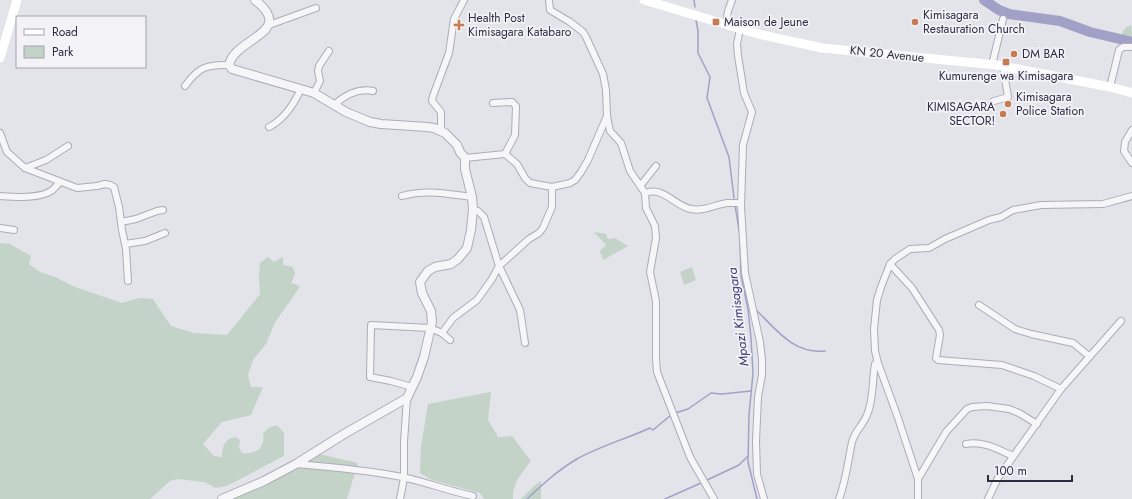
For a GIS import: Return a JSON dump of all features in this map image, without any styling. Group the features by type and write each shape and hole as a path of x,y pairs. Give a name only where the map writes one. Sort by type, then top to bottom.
{"main road":[{"path":"0,58 17,0"},
{"name":"KN 20 Avenue","path":"644,0 740,29 822,48 992,65 1110,87 1132,93"}],"street":[{"path":"229,65 230,59 237,51 264,32 268,25 270,19 265,8 255,0"},
{"path":"441,131 440,112 432,99 449,53 454,19 464,0"},
{"path":"549,0 550,10 570,22 583,32 586,37 603,74 610,131 621,143 630,171 646,193 646,208 655,226 656,238 650,272 656,301 657,372 690,457 714,499"},
{"path":"726,24 728,11 732,0"},
{"path":"268,25 316,8"},
{"path":"992,65 1003,19"},
{"path":"740,29 737,44 738,56 744,93 752,112 743,144 741,203 744,273 760,342 762,360 762,376 758,397 756,441 757,474 764,499"},
{"path":"1110,87 1119,50 1131,44"},
{"path":"314,94 320,81 318,71 319,66 329,50"},
{"path":"185,86 194,74 204,67 216,64 229,65 232,69 239,72 314,94 346,112 370,122 427,127 441,131 455,141 465,158 465,169 472,196 473,209 471,230 467,248 458,259 451,264 428,271 420,282 422,293 432,316 424,356 407,398 404,442 404,478 400,499"},
{"path":"1003,68 1008,97"},
{"path":"270,127 289,109 301,89"},
{"path":"334,105 346,95 353,92 363,90 373,91"},
{"path":"994,101 1015,96"},
{"path":"493,103 512,102 516,106 515,136 505,154"},
{"path":"465,158 505,154 517,164 525,178 530,183 552,187 570,183 575,180 588,160 607,116"},
{"path":"1132,130 1125,142 1124,151 1132,163"},
{"path":"0,133 7,152 25,168 77,188 105,184 114,187 125,244 128,281"},
{"path":"25,168 46,160 68,146"},
{"path":"641,185 656,166"},
{"path":"0,196 20,197 46,193 52,190 60,182"},
{"path":"442,333 453,318 477,300 499,266 543,228 552,207 552,187"},
{"path":"646,193 651,190 662,194 691,210 699,210 727,203 741,203"},
{"path":"402,196 421,192 434,192 472,196"},
{"path":"918,499 918,479 875,351 875,314 881,287 890,264 910,249 929,248 945,239 988,220 1001,217 1013,210 1041,205 1103,204 1132,196"},
{"path":"473,209 478,211 484,217 499,266 520,310 525,343"},
{"path":"121,222 136,219 163,210"},
{"path":"0,228 14,230"},
{"path":"125,244 145,241 166,233"},
{"path":"890,264 912,288 939,330 940,335 936,358 938,360 1002,365 1034,376 1061,389"},
{"path":"979,305 1016,329 1031,334 1073,343 1089,356"},
{"path":"988,499 994,485 1013,456 1061,389 1120,321"},
{"path":"412,387 370,376 369,357 371,325 430,328 442,333 450,340"},
{"path":"839,499 853,440 858,427 868,411 873,387 875,364 878,363"},
{"path":"222,499 264,481 296,464 344,434 407,398"},
{"path":"918,479 946,432 967,409 972,407 987,406 1009,409 1019,412 1037,424"},
{"path":"966,444 976,442 984,443 1013,456"},
{"path":"296,464 361,469 404,478 473,496"}],"green space":[{"path":"1131,25 1131,38 1123,38 1121,36 1122,32"},
{"path":"594,232 606,234 608,239 615,238 628,246 603,260 600,251 606,245"},
{"path":"0,243 10,244 31,256 29,264 40,272 55,277 75,287 122,303 139,298 153,299 171,326 194,333 227,335 260,294 260,263 268,257 274,262 283,257 283,265 293,267 295,274 291,283 300,286 275,322 266,344 253,360 248,375 251,387 263,387 251,415 222,422 203,444 214,456 222,457 225,443 229,439 236,437 240,440 239,448 242,453 251,453 255,452 261,447 263,443 263,434 266,430 271,427 278,426 284,433 284,456 227,486 216,488 204,482 178,479 170,481 150,499 0,499"},
{"path":"692,267 696,280 684,285 680,272"},
{"path":"491,392 488,420 498,437 512,436 531,461 516,483 513,499 484,499 480,493 432,480 420,473 421,446 428,404"},
{"path":"315,453 358,463 347,499 228,499"},
{"path":"541,481 541,499 521,499 534,486"}],"waterway":[{"name":"Mpazi Kimisagara","path":"694,0 695,7"},
{"path":"984,0 999,10 1009,14 1060,21 1090,32 1132,42"},
{"name":"Mpazi Kimisagara","path":"696,20 698,31 698,53 710,77 707,98 729,157 734,198"},
{"name":"Mpazi Kimisagara","path":"735,205 740,236 741,276 748,309 753,373 749,415 748,462 757,499"},
{"path":"756,310 779,333 795,345 804,349 825,351"},
{"path":"675,413 688,409 711,393 722,394 751,391"},
{"path":"527,499 570,463 595,450 650,428 653,430 671,415"},
{"path":"705,481 739,465 748,456"},
{"path":"665,499 701,483"}],"place":[{"name":"Maison de Jeune","path":"716,22"},
{"name":"Kimisagara Restauration Church","path":"915,22"},
{"name":"Health Post Kimisagara Katabaro","path":"459,25"},
{"name":"DM BAR","path":"1014,54"},
{"name":"Kumurenge wa Kimisagara","path":"1006,62"},
{"name":"Kimisagara Police Station","path":"1008,104"},
{"name":"KIMISAGARA SECTOR!","path":"1003,114"}]}
